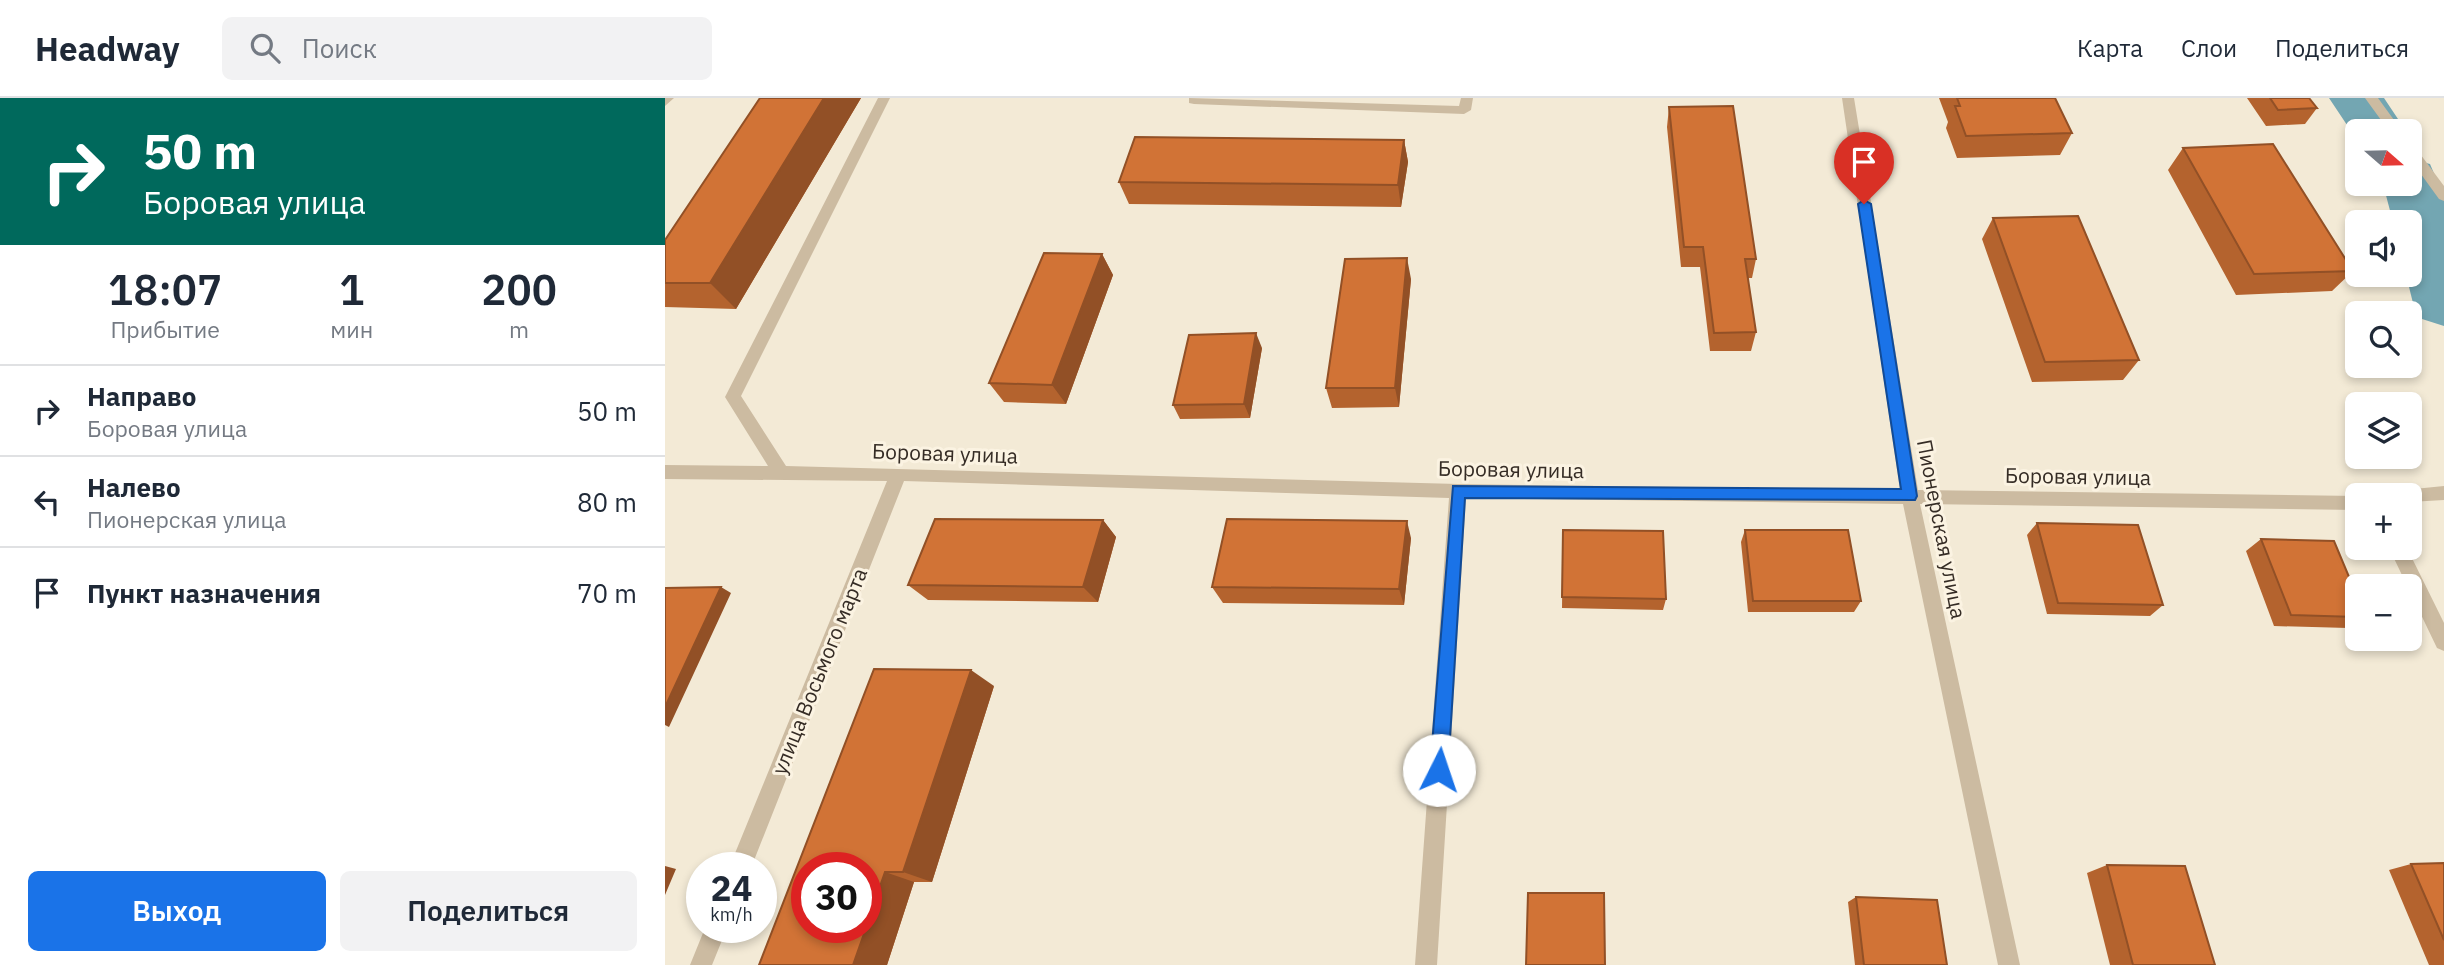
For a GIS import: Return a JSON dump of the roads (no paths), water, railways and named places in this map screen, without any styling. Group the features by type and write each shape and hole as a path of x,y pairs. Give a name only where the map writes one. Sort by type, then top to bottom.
{"street":[{"path":"665,102 668,98"},
{"path":"781,472 733,397 884,98"},
{"path":"1194,100 1464,110 1467,98"},
{"name":"Пионерская улица","path":"1848,98 1910,496 2009,965"},
{"path":"2371,98 2387,119"},
{"path":"2422,166 2444,196"},
{"name":"Боровая улица","path":"665,472 898,474 1458,491 2345,503"},
{"name":"улица Восьмого марта","path":"746,852 898,474"},
{"path":"1426,965 1458,491"},
{"path":"2404,560 2444,642"},
{"path":"701,965 710,943"}],"waterway":[{"path":"2356,98 2371,119"},
{"path":"2415,196 2444,303"}]}
